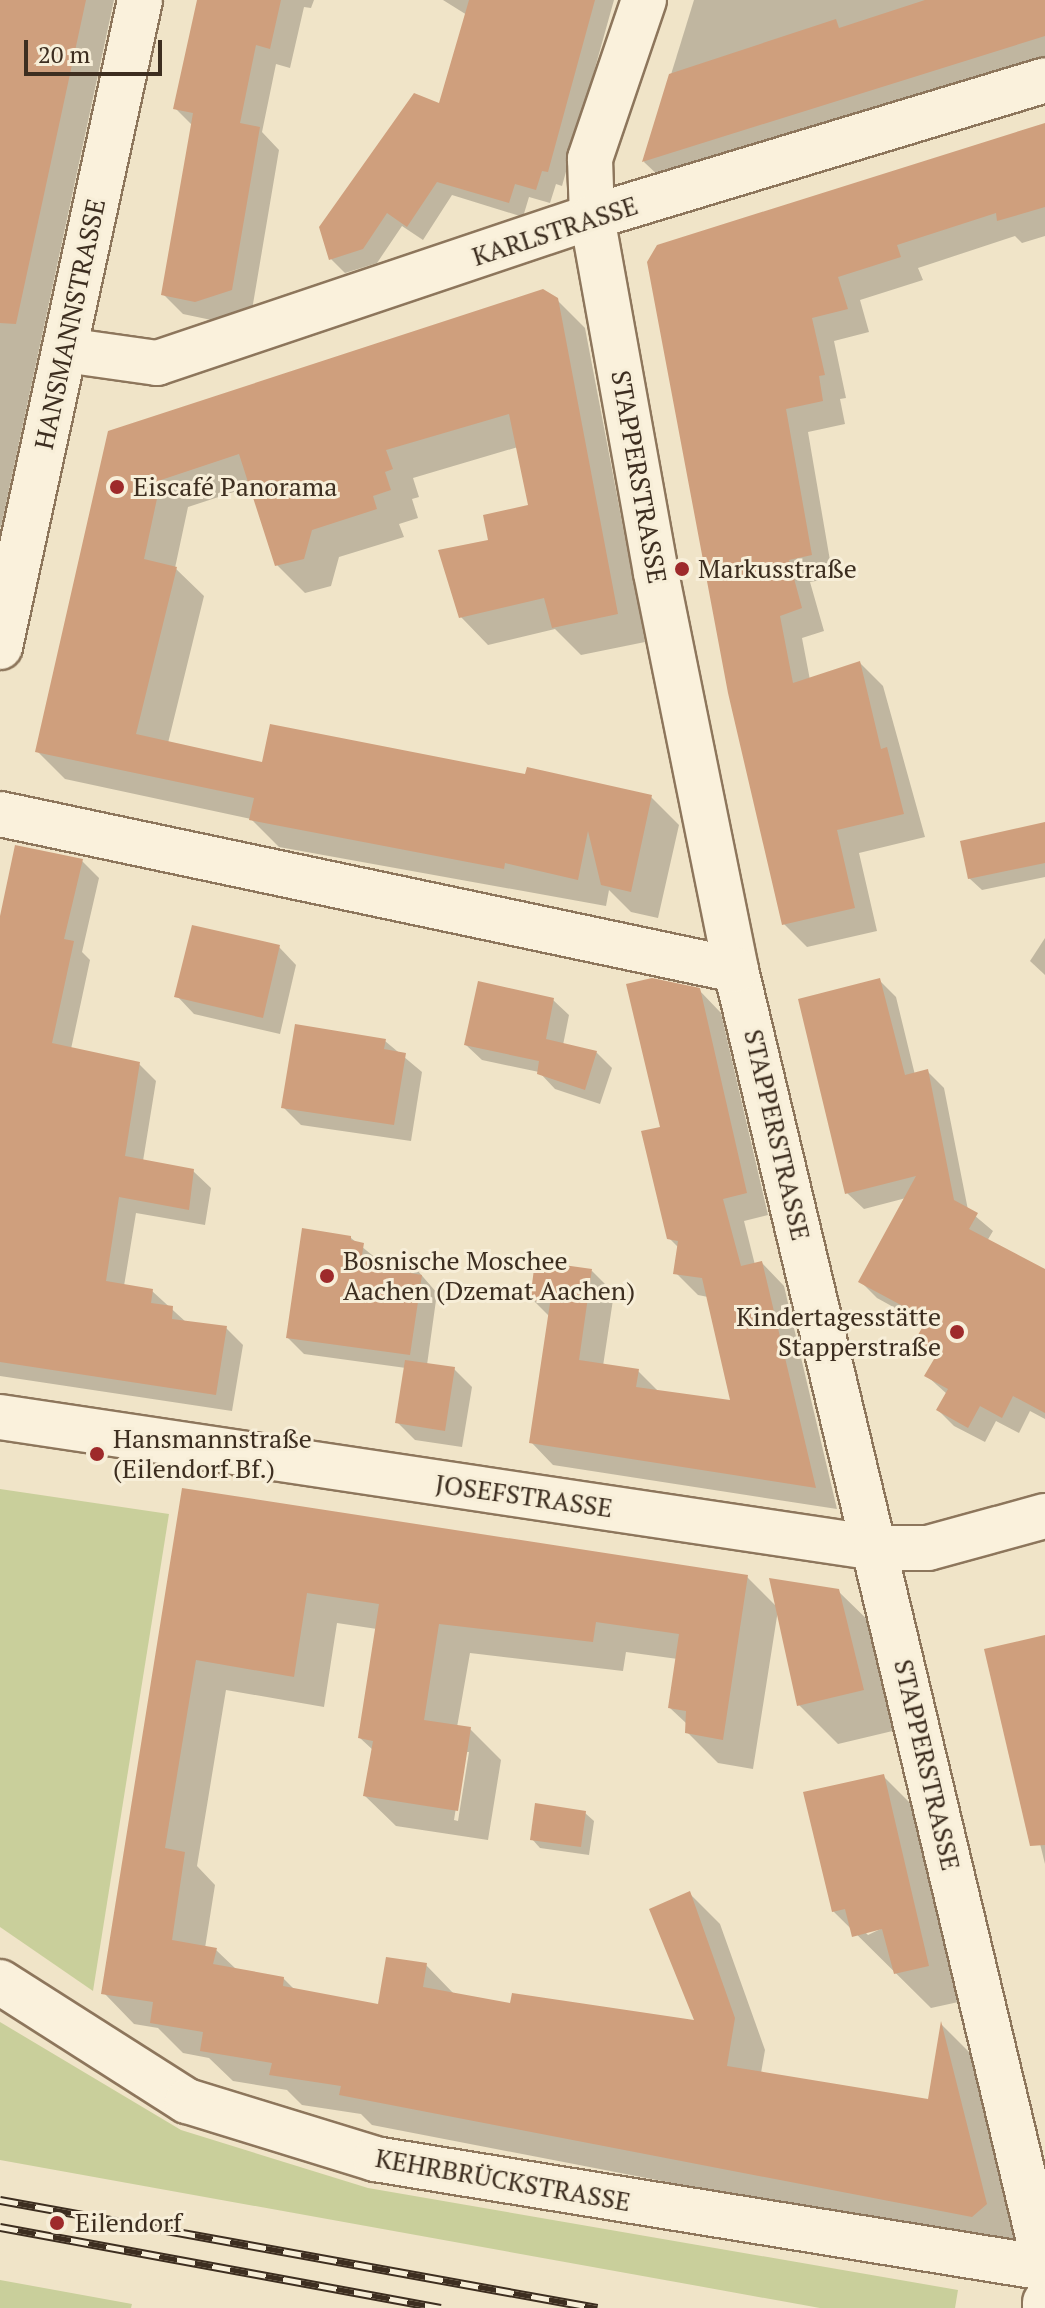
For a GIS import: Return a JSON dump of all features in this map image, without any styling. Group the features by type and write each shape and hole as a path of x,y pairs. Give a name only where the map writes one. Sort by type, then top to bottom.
{"street":[{"name":"HANSMANNSTRASSE","path":"0,647 140,0"},
{"name":"STAPPERSTRASSE","path":"644,0 590,159 592,217 656,573 736,970 1045,2267"},
{"name":"KARLSTRASSE","path":"65,350 157,363 592,217 1045,80"},
{"path":"0,814 736,970"},
{"name":"JOSEFSTRASSE","path":"0,1417 876,1548 928,1548 1045,1516"},
{"name":"KEHRBRÜCKSTRASSE","path":"0,1982 187,2101 375,2159 1045,2267"}],"green space":[{"path":"0,1489 169,1514 93,1991 0,1927"},
{"path":"0,2022 181,2130 368,2188 958,2290 955,2308 820,2308 0,2160"},
{"path":"0,2280 132,2304 131,2308 0,2308"}],"building":[{"path":"0,0 86,0 16,324 0,323"},
{"path":"197,0 281,0 270,49 256,45 240,123 260,127 232,290 195,302 161,295 193,113 173,109"},
{"path":"469,0 595,0 548,172 542,171 536,190 515,184 509,203 437,182 407,227 387,213 363,249 329,260 319,227 414,93 439,103"},
{"path":"925,0 1045,0 1045,36 642,162 669,74 836,19 839,28"},
{"path":"1045,123 1045,207 997,221 996,213 897,245 901,257 838,277 848,309 812,318 825,375 819,376 823,401 786,409 812,555 789,560 802,608 780,616 793,683 860,661 881,749 887,747 904,814 837,830 855,908 782,925 728,693 647,262 657,245"},
{"path":"543,289 558,298 618,614 552,628 544,598 459,618 438,550 488,540 483,515 528,505 509,414 386,450 393,469 385,472 391,490 373,496 377,509 312,530 304,559 275,566 239,454 161,480 144,559 177,567 136,734 262,762 270,724 525,774 527,767 652,795 631,892 601,885 588,831 578,880 505,863 504,869 249,820 254,798 35,752 108,431"},
{"path":"1045,822 1045,863 968,879 960,841"},
{"path":"15,845 83,859 64,939 74,941 52,1043 140,1062 125,1156 194,1169 189,1210 119,1197 106,1281 153,1289 151,1303 173,1306 172,1319 227,1326 216,1395 0,1362 0,916"},
{"path":"192,925 280,945 263,1018 174,997"},
{"path":"652,978 700,988 747,1193 723,1199 741,1266 762,1261 816,1488 529,1443 550,1303 530,1300 535,1261 592,1269 579,1360 639,1369 636,1387 730,1400 702,1278 673,1274 678,1241 667,1239 641,1131 660,1127 626,984"},
{"path":"880,978 905,1075 928,1069 954,1200 978,1213 969,1229 1045,1269 1045,1413 1013,1396 1002,1418 980,1406 968,1428 936,1410 948,1389 924,1376 937,1354 914,1342 927,1319 858,1282 916,1176 845,1194 798,999"},
{"path":"478,981 554,998 546,1039 597,1051 585,1090 537,1074 539,1061 464,1045"},
{"path":"295,1024 386,1039 384,1049 406,1053 394,1125 281,1108"},
{"path":"302,1228 351,1236 351,1240 364,1243 362,1255 412,1261 410,1273 422,1275 410,1355 286,1338"},
{"path":"405,1360 455,1367 445,1431 395,1423"},
{"path":"182,1488 748,1575 723,1740 685,1733 686,1711 668,1708 679,1634 596,1622 593,1642 439,1624 424,1720 471,1727 458,1811 363,1796 373,1741 358,1738 379,1604 307,1593 294,1677 196,1660 165,1848 185,1852 172,1940 217,1948 213,1964 284,1977 283,1986 378,2004 386,1957 427,1963 423,1987 510,2003 512,1993 694,2020 649,1909 690,1891 735,2018 727,2066 928,2099 941,2021 987,2204 972,2217 339,2095 341,2086 269,2075 272,2063 200,2051 203,2032 150,2023 153,2002 101,1994"},
{"path":"769,1578 839,1589 864,1690 797,1706"},
{"path":"1045,1635 1045,1845 1030,1846 984,1649"},
{"path":"884,1774 929,1966 894,1974 882,1929 852,1937 845,1909 832,1912 803,1792"},
{"path":"535,1803 586,1811 581,1847 530,1840"}],"railway":[{"path":"0,2200 597,2308"},
{"path":"0,2227 441,2308"}],"place":[{"name":"Eiscafé Panorama","path":"117,487"},
{"name":"Markusstraße","path":"682,569"},
{"name":"Bosnische Moschee Aachen (Dzemat Aachen)","path":"327,1276"},
{"name":"Kindertagesstätte Stapperstraße","path":"957,1332"},
{"name":"Hansmannstraße (Eilendorf Bf.)","path":"97,1454"},
{"name":"Eilendorf","path":"57,2223"}]}
